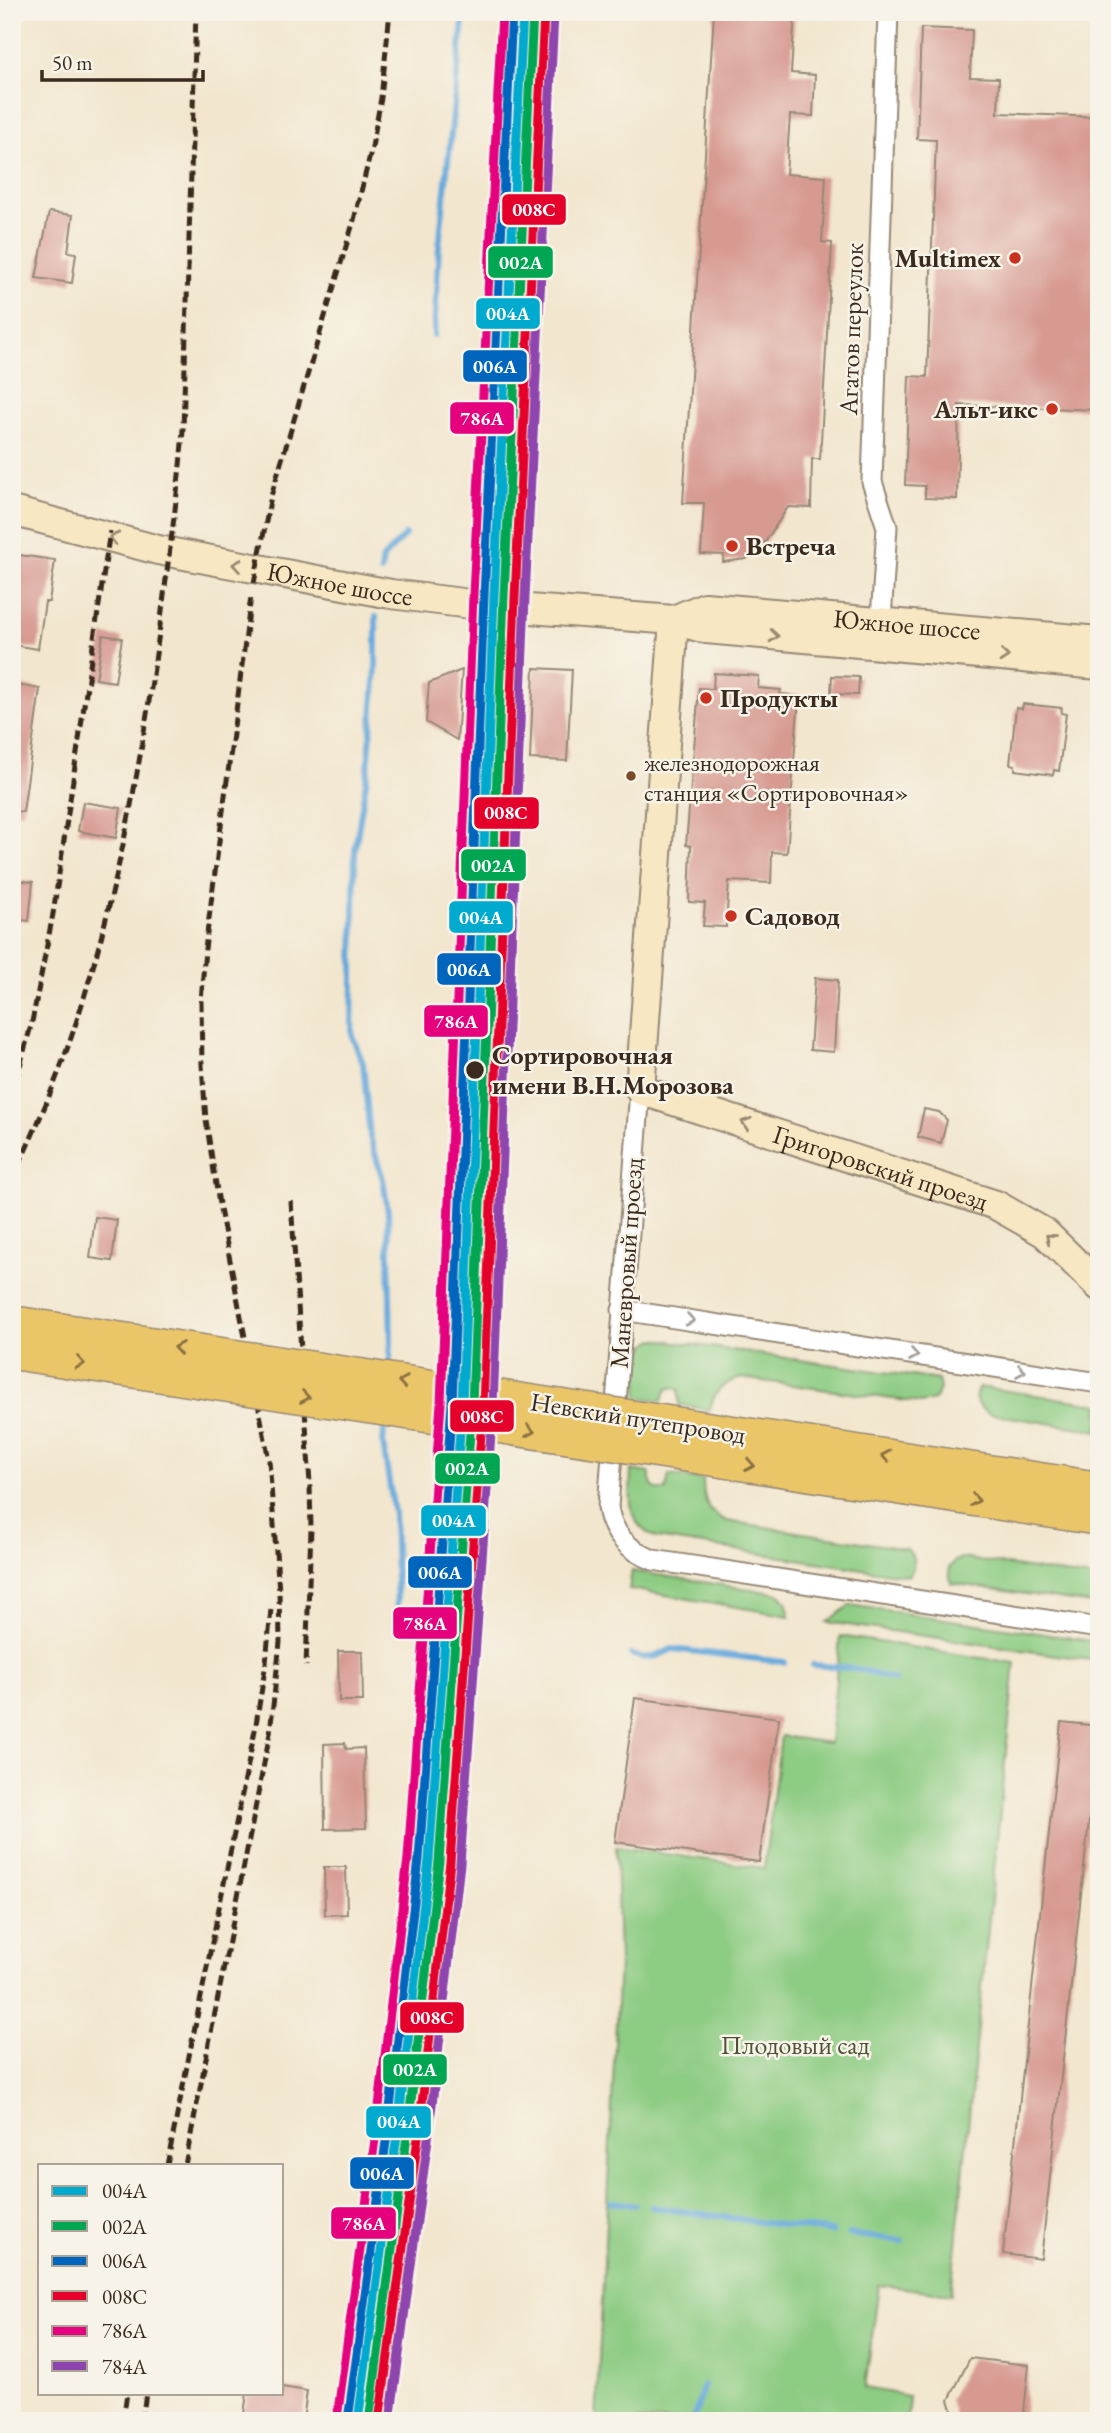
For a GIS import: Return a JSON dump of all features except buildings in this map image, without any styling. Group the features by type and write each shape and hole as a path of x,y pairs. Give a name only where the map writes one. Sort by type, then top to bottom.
{"main road":[{"name":"Невский путепровод","path":"12,1322 685,1440 1099,1519"},
{"name":"Невский путепровод","path":"12,1353 685,1440 1099,1488"}],"street":[{"name":"Агатов переулок","path":"881,633 887,527 872,482 888,12"},
{"name":"Южное шоссе","path":"12,512 158,550 432,601 674,620 706,629 1099,641"},
{"name":"Маневровый проезд","path":"674,620 608,1507 610,1522 617,1534 640,1555 653,1560 1099,1628"},
{"name":"Южное шоссе","path":"881,633 1099,665"},
{"name":"Григоровский проезд","path":"640,1090 996,1205 1045,1233 1099,1286"},
{"path":"622,1310 1089,1381 1099,1364"}],"green space":[{"path":"655,1339 938,1380 940,1389 934,1400 921,1403 741,1378 720,1389 710,1410 679,1405 679,1390 674,1387 667,1389 662,1401 638,1397 641,1356 644,1348"},
{"path":"979,1387 1099,1404 1099,1431 991,1414 977,1404"},
{"path":"631,1470 650,1473 650,1481 658,1490 666,1490 669,1475 703,1480 708,1505 715,1514 727,1521 906,1549 913,1558 912,1569 909,1576 657,1538 647,1533 635,1518 631,1501"},
{"path":"961,1558 1099,1579 1099,1605 951,1583 949,1568"},
{"path":"632,1571 780,1594 786,1601 790,1616 629,1589"},
{"path":"850,1605 1099,1642 1099,1661 827,1622"},
{"name":"Плодовый сад","path":"840,1636 1015,1663 951,2294 879,2285 865,2388 909,2396 907,2421 596,2421 619,1963 616,1847 764,1868 781,1736 830,1743"}],"waterway":[{"path":"434,335 439,246 464,12"},
{"path":"381,571 383,558 405,535"},
{"path":"376,617 376,668 368,770 355,849 352,1036 363,1063 370,1137 383,1179 388,1212 391,1342 389,1372"},
{"path":"385,1418 383,1443 394,1513 397,1606"},
{"path":"631,1654 652,1657 672,1649 784,1662"},
{"path":"813,1665 858,1669 894,1680"},
{"path":"611,2202 635,2205"},
{"path":"651,2207 832,2232"},
{"path":"849,2234 902,2241"},
{"path":"693,2421 704,2385"}],"railway":[{"path":"12,1179 60,1070 89,980 117,874 147,711 163,603 183,430 196,12"},
{"path":"254,583 271,496 354,220 372,147 381,98 390,12"},
{"path":"12,1095 32,1022 53,914 110,531"},
{"path":"185,2164 270,1733 280,1642 269,1460 219,1204 206,1120 202,1065 201,1002 205,949 251,596"},
{"path":"291,1201 310,1484 306,1666"},
{"path":"167,2164 255,1730 266,1663 271,1609"},
{"path":"123,2421 127,2394"},
{"path":"142,2421 146,2394"}],"transit line":[{"name":"786А","path":"337,2418 376,2132 408,1858 441,1403 473,595 502,12"},
{"name":"006А","path":"348,2420 387,2134 419,1859 452,1403 484,596 512,12"},
{"name":"004А","path":"358,2421 397,2135 429,1860 462,1404 494,596 523,12"},
{"name":"002А","path":"369,2421 407,2136 439,1861 472,1405 504,596 533,13"},
{"name":"008С","path":"379,2421 418,2138 450,1862 483,1406 515,597 544,13"},
{"name":"784А","path":"390,2421 428,2139 460,1864 493,1406 525,597 554,14"}],"place":[{"name":"Multimex","path":"1015,258"},
{"name":"Альт-икс","path":"1052,409"},
{"name":"Встреча","path":"732,546"},
{"name":"Продукты","path":"706,698"},
{"name":"железнодорожная станция «Сортировочная»","path":"631,776"},
{"name":"Садовод","path":"731,916"},
{"name":"Сортировочная имени В.Н.Морозова","path":"475,1070"}]}
